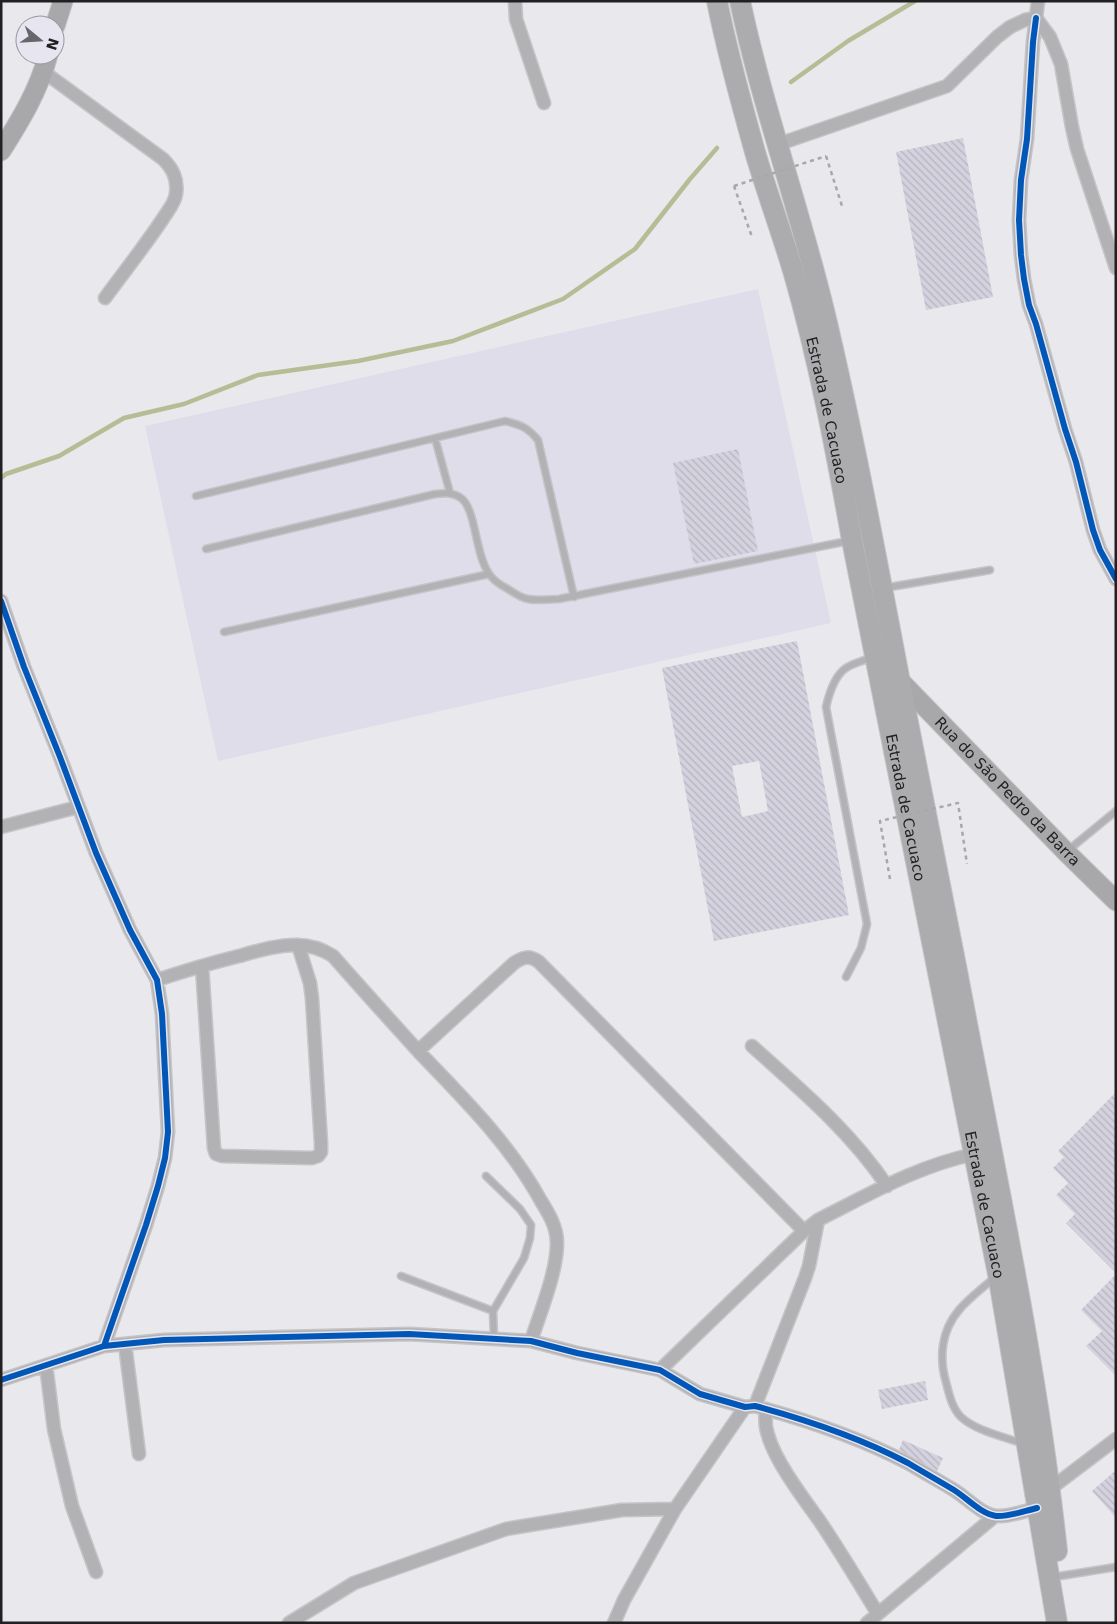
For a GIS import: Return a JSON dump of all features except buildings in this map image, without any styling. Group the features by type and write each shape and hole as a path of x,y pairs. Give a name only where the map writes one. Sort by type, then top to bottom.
{"main road":[{"name":"Estrada de Cacuaco","path":"717,1 725,42 748,125 794,276 817,364 836,451 998,1274 1057,1623"},
{"name":"Estrada de Cacuaco","path":"740,1 750,50 776,145 817,280 842,384 923,792 1024,1323 1050,1489 1060,1576 1069,1623"}],"street":[{"path":"58,15 62,1"},
{"path":"515,1 516,19 544,103"},
{"path":"1038,1 1033,42 1027,139 1021,180 1019,220 1024,279 1029,305 1076,462 1093,530 1100,550 1116,579"},
{"path":"776,145 947,86 997,37 1010,27 1025,20 1036,18"},
{"path":"1036,18 1050,37 1061,64 1072,127 1116,268"},
{"path":"1,151 29,105 46,65"},
{"path":"47,65 163,159 172,168 175,177 176,196 173,204 105,298"},
{"path":"1,602 96,853 130,930 157,980 162,1014 168,1132 165,1158 148,1217 104,1346"},
{"name":"Rua do São Pedro da Barra","path":"900,680 1066,852 1116,900"},
{"path":"1,827 78,807"},
{"path":"157,980 202,966 283,946 298,945 319,948 333,956 450,1084 509,1152 529,1179 553,1222 557,1242 555,1259 550,1283 530,1341"},
{"path":"202,966 214,1148 216,1154 222,1156 312,1158 318,1156 321,1152 315,1037 310,983 298,945"},
{"path":"418,1051 514,963 526,957 533,958 804,1231"},
{"path":"752,1046 853,1141 887,1186"},
{"path":"660,1370 804,1231 818,1220 887,1186 950,1159 975,1154"},
{"path":"614,1623 624,1600 675,1509 755,1407 805,1278 818,1220"},
{"path":"1,1380 104,1346 164,1340 393,1334 530,1341 660,1370 700,1394 755,1407 828,1428 878,1449 924,1473 966,1497 985,1512 995,1516 1037,1508"},
{"path":"126,1344 139,1454"},
{"path":"46,1365 54,1429 72,1506 96,1572"},
{"path":"755,1407 765,1418 768,1435 774,1450 792,1481 836,1546 878,1614"},
{"path":"1050,1489 1116,1439"},
{"path":"289,1623 354,1583 506,1529 622,1510 675,1509"},
{"path":"867,1623 995,1516"}],"lane":[{"path":"196,496 504,421 520,424 538,440 574,597"},
{"path":"435,438 450,493"},
{"path":"206,549 435,494 450,493 462,498 470,511 476,543 483,564 498,583 515,594 529,599 559,599 852,540"},
{"path":"883,589 990,570"},
{"path":"224,632 489,574"},
{"path":"846,977 861,948 867,924 826,707 828,696 834,683 845,669 875,656"},
{"path":"1066,852 1116,811"},
{"path":"486,1176 520,1209 531,1224 530,1238 524,1258 493,1311 494,1339"},
{"path":"998,1274 958,1311 951,1324 942,1346 944,1376 953,1404 960,1416 974,1426 1026,1446"},
{"path":"401,1276 493,1311"},
{"path":"1060,1576 1116,1567"}],"path":[{"path":"752,238 734,186 826,156 843,209"},
{"path":"890,879 880,820 958,803 966,864"}],"shaded area":[{"path":"758,289 831,623 218,761 145,426"}],"waterway":[{"path":"791,82 848,41 915,1"},
{"path":"1,478 6,474 59,456 124,418 184,404 258,375 358,361 453,341 563,299 635,249 717,148"}],"cycle path":[{"path":"1036,18 1019,220 1024,279 1029,305 1076,462 1093,530 1100,550 1116,579"},
{"path":"1,601 24,667 96,853 130,930 157,980 162,1014 168,1132 165,1158 146,1225 104,1346"},
{"path":"1,1380 104,1346 164,1340 409,1334 531,1341 577,1353 660,1370 700,1394 745,1407 755,1406 833,1430 908,1463 954,1490 990,1515 1006,1516 1037,1508"}]}
